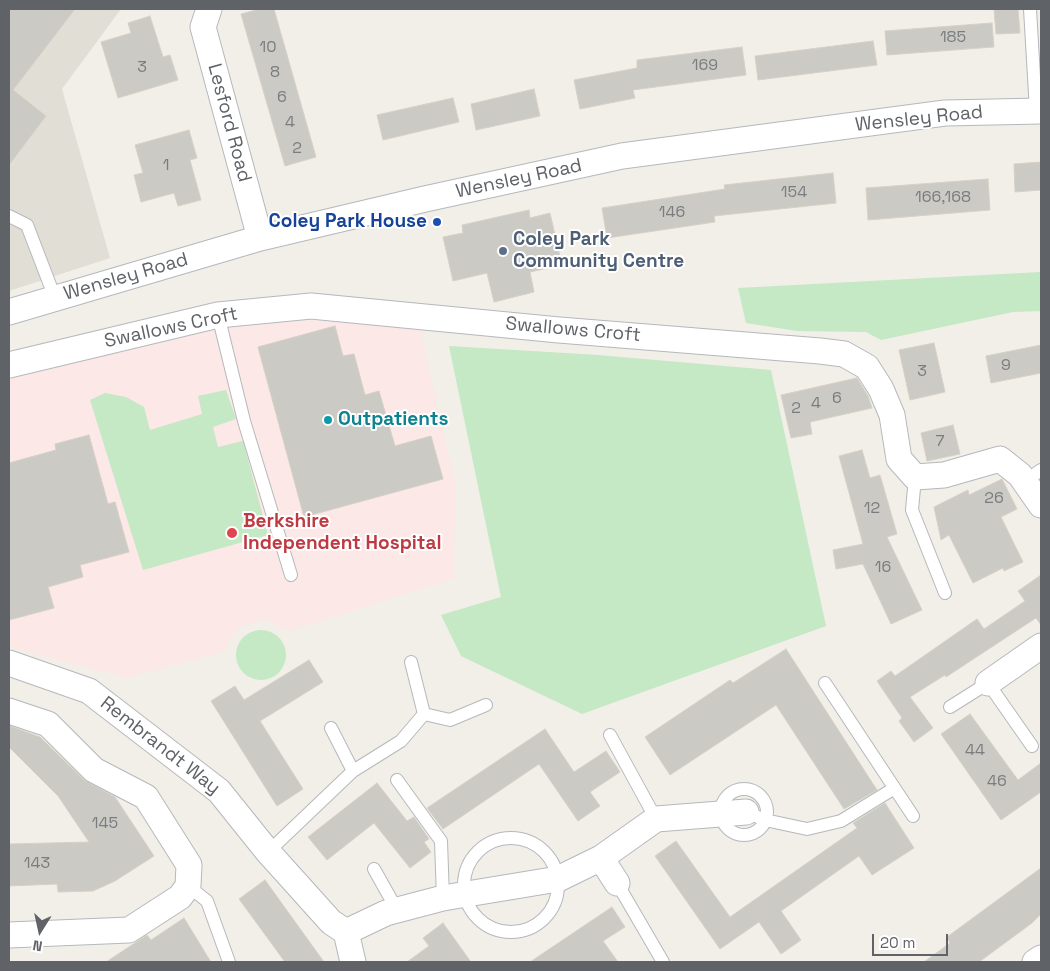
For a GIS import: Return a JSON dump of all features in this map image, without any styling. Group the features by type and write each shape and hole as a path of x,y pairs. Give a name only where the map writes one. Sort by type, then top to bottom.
{"street":[{"name":"Lesford Road","path":"208,9 203,28 260,238"},
{"name":"Wensley Road","path":"9,312 260,238 425,199 622,156 945,113 1038,111"},
{"name":"Swallows Croft","path":"9,365 218,315 311,306 844,354 867,367 881,389 892,416 899,459 915,477"},
{"path":"915,477 944,475 1000,459 1033,476 1041,505"},
{"path":"988,683 1041,646"},
{"name":"Rembrandt Way","path":"9,663 89,691 219,791 268,852 331,922 346,932"},
{"path":"9,711 48,724 94,770 146,797 189,865 188,886 180,897 129,930 9,935"},
{"path":"354,962 346,932 386,913 453,896 558,879 601,858 656,819 721,813 755,816"},
{"path":"601,858 617,883"},
{"path":"1035,962 1041,958"}],"lane":[{"path":"1030,9 1038,111"},
{"path":"9,216 27,225 55,298"},
{"path":"218,315 244,421 291,575"},
{"path":"915,477 912,510 945,593"},
{"path":"411,662 424,714"},
{"path":"825,683 893,789 913,816"},
{"path":"950,707 988,683 1032,746"},
{"path":"424,714 450,720 486,705"},
{"path":"268,852 352,771 401,741 424,714"},
{"path":"331,728 352,771"},
{"path":"610,735 656,819"},
{"path":"396,780 441,841 453,896 468,908 478,920 490,928 505,933 520,932 535,926 548,916 556,901 558,879 556,869 547,854 535,844 519,838 503,838 488,843 476,852 468,864 463,879 453,896"},
{"path":"755,816 807,829 841,821 893,789"},
{"path":"374,869 398,910"},
{"path":"617,883 663,962"},
{"path":"188,886 207,901 229,962"}],"shaded area":[{"path":"9,9 121,9 62,89 110,258 9,291"},
{"name":"Berkshire Independent Hospital","path":"260,319 419,324 456,488 453,579 288,631 264,619 238,628 223,652 127,678 9,647 9,379"}],"green space":[{"path":"1041,272 1041,311 1013,312 881,340 866,332 797,331 746,323 738,288"},
{"path":"449,346 598,355 771,370 826,626 582,714 461,656 441,615 501,597"},
{"path":"226,390 236,419 213,427 218,447 243,441 268,535 143,570 90,400 105,393 126,397 144,407 150,430 202,414 198,396"},
{"path":"266,630 279,637 285,645 285,665 279,673 271,679 256,680 243,673 237,665 236,650 243,637 251,631"}],"building":[{"path":"9,9 75,9 13,90 46,116 9,165"},
{"path":"260,9 274,9 316,157 285,166 241,14"},
{"path":"994,9 1018,9 1020,33 996,34"},
{"path":"150,16 163,57 170,55 178,80 118,98 101,42 131,33 128,23"},
{"path":"992,23 994,47 887,55 885,31"},
{"path":"873,41 877,65 758,80 755,56"},
{"path":"742,47 746,75 633,90 635,98 580,109 574,80 637,68 637,60"},
{"path":"534,89 540,116 476,130 471,104"},
{"path":"453,98 459,122 383,140 377,115"},
{"path":"189,130 197,158 190,160 201,200 178,206 174,193 141,202 134,175 143,173 135,145"},
{"path":"1041,162 1041,190 1015,192 1014,164"},
{"path":"833,173 836,203 714,216 715,222 607,238 602,208 725,189 724,185"},
{"path":"988,179 990,210 868,220 866,188"},
{"name":"Coley Park Community Centre","path":"529,210 530,218 550,213 562,265 530,272 534,292 494,302 487,273 453,281 443,237 463,233 462,225"},
{"name":"Outpatients","path":"335,326 343,356 354,354 365,395 379,391 395,446 431,436 443,479 304,517 258,347"},
{"path":"934,343 945,392 910,400 899,350"},
{"path":"1041,345 1041,373 991,383 986,356"},
{"path":"857,378 868,396 872,408 810,422 812,434 791,438 781,395"},
{"path":"953,425 960,454 927,461 921,433"},
{"path":"89,435 108,504 115,502 129,552 80,565 83,577 48,587 54,608 9,620 9,463 56,450 55,444"},
{"path":"862,450 870,478 880,475 897,534 887,537 922,610 891,624 863,564 836,569 833,550 863,544 839,456"},
{"path":"1002,479 1017,509 1001,517 1023,562 1004,571 1003,568 973,583 949,535 941,540 934,507 968,490 969,495"},
{"path":"1041,575 1041,625 1036,618 946,677 945,675 910,697 933,728 914,742 899,721 902,718 877,681 891,671 895,676 977,619 984,629 1025,601 1018,591"},
{"path":"786,649 877,790 844,809 776,705 670,775 645,737 730,680 733,683"},
{"path":"309,660 323,682 260,721 303,789 277,806 211,701 235,686 244,700"},
{"path":"970,714 1018,780 1041,763 1041,792 1001,820 941,734"},
{"path":"10,726 40,737 84,780 115,797 154,856 115,881 93,891 58,892 57,884 9,886 9,844 89,842 58,796 9,747"},
{"path":"545,729 574,772 606,751 620,772 590,792 600,806 578,821 539,764 443,829 427,808"},
{"path":"377,783 407,821 414,817 429,839 424,842 431,852 410,868 374,823 327,860 308,837"},
{"path":"885,803 914,848 872,875 859,856 781,911 801,940 781,954 759,922 720,949 655,856 676,841 730,917 857,828 853,823"},
{"path":"1041,868 1041,914 1032,923 979,962 924,962 950,943 947,937"},
{"path":"265,880 324,962 285,962 239,899"},
{"path":"612,907 625,927 603,941 618,962 530,962"},
{"path":"184,918 211,962 106,962 147,935 151,940"},
{"path":"443,923 471,962 407,962 429,946 423,938"}],"place":[{"name":"Coley Park House","path":"437,222"},
{"name":"Coley Park Community Centre","path":"503,251"},
{"name":"Outpatients","path":"328,420"},
{"name":"Berkshire Independent Hospital","path":"232,533"}]}
